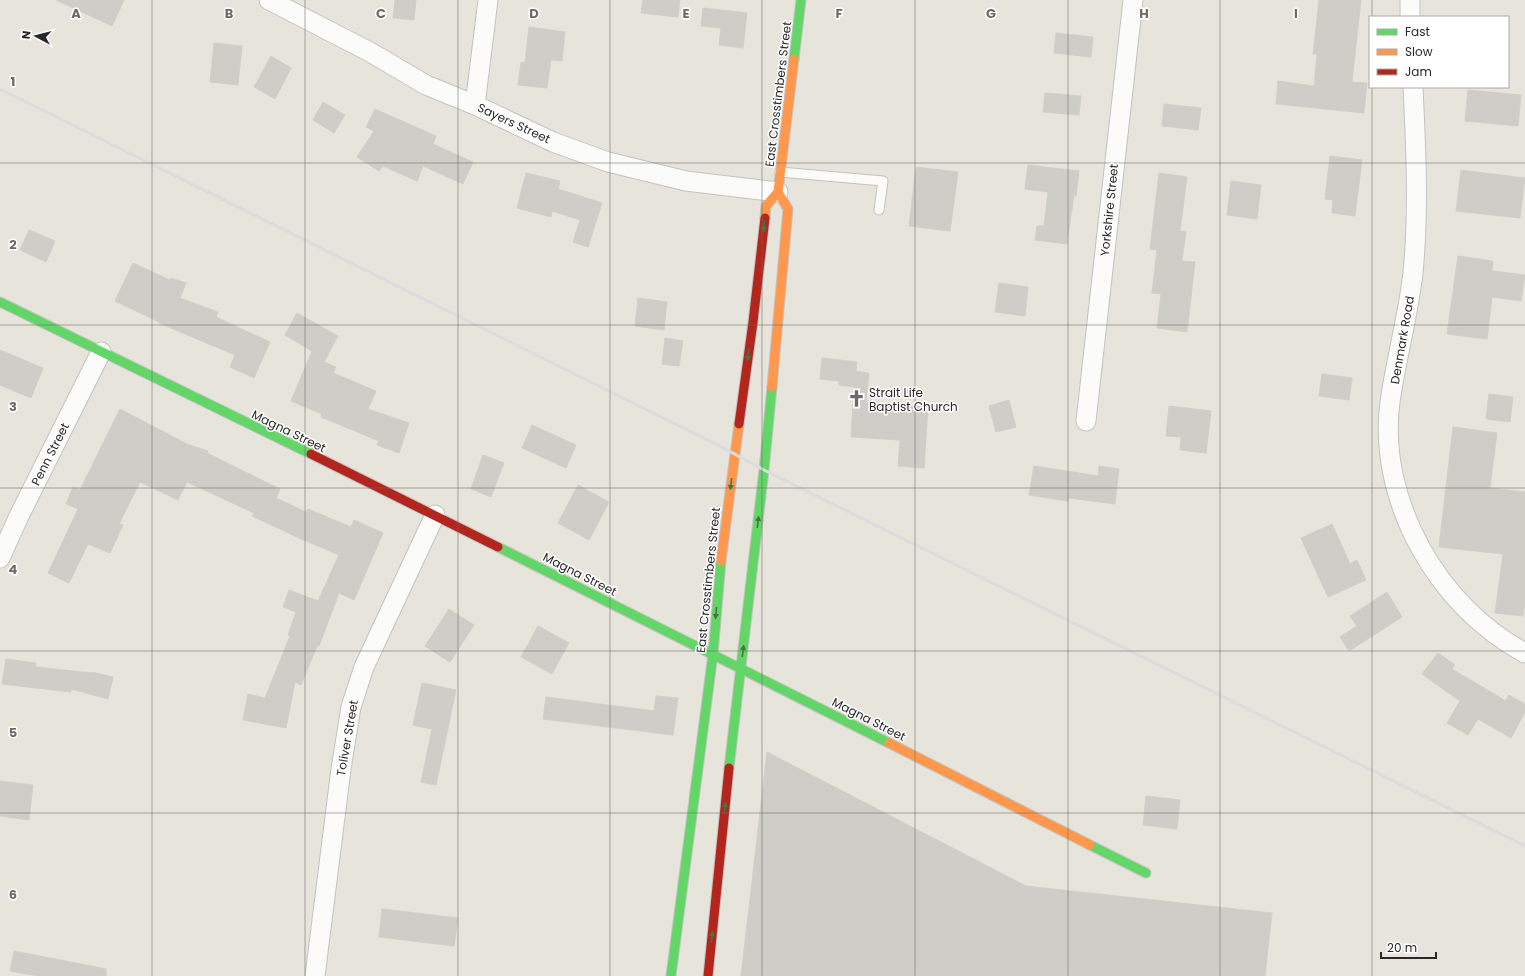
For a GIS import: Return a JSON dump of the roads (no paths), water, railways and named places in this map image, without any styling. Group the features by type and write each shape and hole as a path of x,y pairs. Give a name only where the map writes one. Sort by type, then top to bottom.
{"main road":[{"name":"East Crosstimbers Street","path":"671,976 712,654 722,554 753,322 766,206 778,192 802,0"},
{"path":"708,976 734,720 766,446 788,209 778,192"},
{"name":"Magna Street","path":"0,302 435,515 1146,873"}],"street":[{"name":"Sayers Street","path":"269,0 370,52 426,85 475,105 553,142 608,162 686,182 778,192"},
{"path":"475,105 488,0"},
{"name":"Yorkshire Street","path":"1086,421 1133,0"},
{"path":"1410,0 1410,16"},
{"name":"Denmark Road","path":"1413,88 1417,186 1413,273 1390,403 1390,460 1397,492 1411,530 1426,559 1466,610 1491,630 1525,653"},
{"name":"Penn Street","path":"0,558 22,510 102,352"},
{"name":"Toliver Street","path":"315,976 341,769 351,707 364,667 435,515"}],"lane":[{"path":"780,172 883,181 879,210"}],"railway":[{"path":"0,89 718,445 764,470 1525,846"}],"place":[{"name":"Strait Life Baptist Church","path":"856,399"}]}
